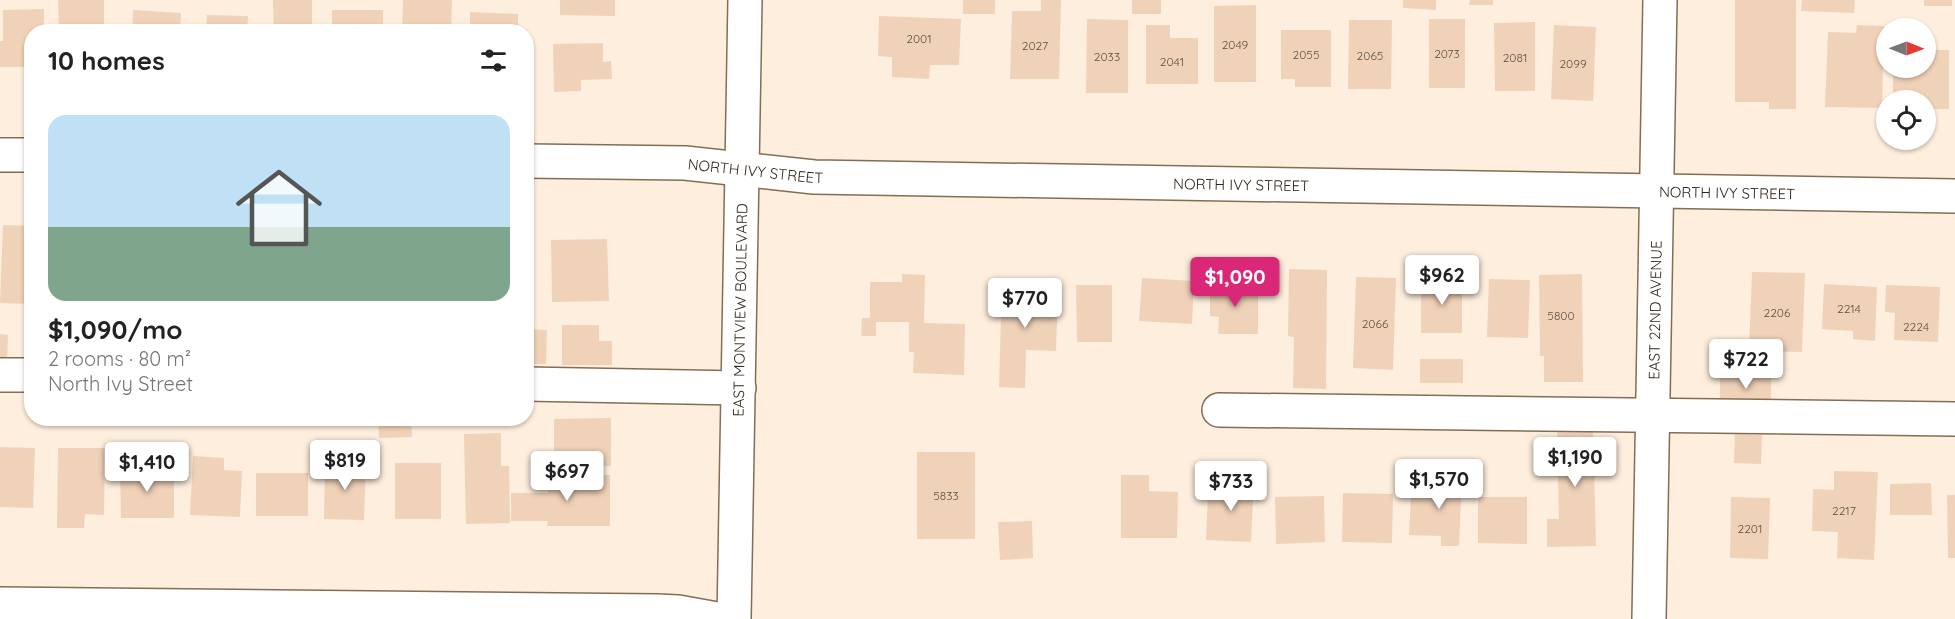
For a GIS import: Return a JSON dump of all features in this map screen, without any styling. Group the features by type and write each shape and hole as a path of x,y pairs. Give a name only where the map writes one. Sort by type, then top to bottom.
{"street":[{"name":"EAST MONTVIEW BOULEVARD","path":"734,619 745,0"},
{"name":"EAST 22ND AVENUE","path":"1649,619 1660,0"},
{"path":"0,155 24,155"},
{"name":"NORTH IVY STREET","path":"534,161 685,163 814,177 1955,196"},
{"path":"0,375 24,375"},
{"path":"534,384 739,388"},
{"path":"1219,410 1955,419"},
{"path":"0,604 533,614 668,611 717,619"}],"building":[{"path":"58,0 104,0 104,24 59,24"},
{"path":"273,0 312,0 312,24 274,24"},
{"path":"403,0 452,0 451,24 402,24"},
{"path":"560,0 615,0 615,16 560,15"},
{"path":"963,0 995,0 995,14 963,14"},
{"path":"1041,0 1061,0 1059,79 1010,79 1012,11 1041,11"},
{"path":"1132,0 1161,0 1161,14 1132,14"},
{"path":"1403,0 1436,0 1436,10 1403,8"},
{"path":"1470,0 1493,0 1493,5 1469,5"},
{"path":"1735,0 1796,0 1796,109 1769,109 1769,102 1735,102"},
{"path":"1802,0 1855,0 1854,13 1801,11"},
{"path":"1924,0 1952,0 1952,6 1924,6"},
{"path":"1256,5 1256,82 1214,82 1214,6"},
{"path":"44,9 44,24 24,24 24,67 0,67 3,10"},
{"path":"133,10 181,13 180,24 132,24"},
{"path":"332,10 383,10 383,24 332,24"},
{"path":"470,12 518,14 518,24 470,24"},
{"path":"207,15 248,16 248,24 206,24"},
{"path":"879,16 961,19 959,65 930,65 929,79 892,77 892,57 878,56"},
{"path":"1087,19 1128,20 1128,93 1086,93"},
{"path":"1429,19 1465,19 1465,88 1429,88"},
{"path":"1349,20 1392,20 1391,89 1348,89"},
{"path":"1535,22 1535,91 1495,91 1494,23"},
{"path":"1146,25 1170,25 1170,38 1198,38 1198,84 1146,84"},
{"path":"1554,25 1596,27 1593,101 1551,99"},
{"path":"1857,25 1876,26 1876,78 1883,78 1882,90 1876,90 1876,108 1825,107 1828,32 1856,33"},
{"path":"1281,30 1331,30 1331,87 1295,87 1295,79 1281,79"},
{"path":"603,43 603,62 611,61 612,79 581,80 581,91 554,92 553,44"},
{"path":"1936,50 1949,50 1949,109 1936,109 1936,90 1893,90 1893,78 1936,78"},
{"path":"3,225 24,226 24,304 0,303"},
{"path":"607,239 609,301 552,302 551,240"},
{"path":"1289,269 1327,270 1326,389 1293,388 1294,337 1288,336"},
{"path":"1752,272 1805,273 1802,352 1749,351"},
{"path":"902,274 925,275 924,323 965,324 964,375 913,373 914,352 909,352 909,322 876,322 876,336 861,336 862,318 870,318 870,282 902,282"},
{"path":"1582,274 1583,382 1544,382 1544,356 1540,356 1539,275"},
{"path":"1356,277 1396,278 1393,370 1353,368"},
{"path":"1142,278 1194,281 1192,324 1139,321"},
{"path":"1421,279 1462,279 1462,333 1421,333"},
{"path":"1489,279 1530,280 1528,338 1487,337"},
{"path":"1824,284 1877,287 1875,341 1853,339 1853,331 1822,329"},
{"path":"1002,285 1058,287 1056,351 1026,350 1025,388 999,387"},
{"path":"1076,285 1112,285 1112,342 1077,342"},
{"path":"1210,285 1258,285 1258,334 1218,334 1219,317 1210,316"},
{"path":"1886,285 1940,287 1938,342 1894,340 1895,313 1885,312"},
{"path":"562,325 599,325 599,341 612,341 612,365 562,365"},
{"path":"534,329 547,330 546,364 534,364"},
{"path":"0,334 8,335 7,363 0,363"},
{"path":"1420,359 1463,359 1463,383 1420,383"},
{"path":"1720,373 1771,373 1771,407 1720,406"},
{"path":"611,418 611,466 554,467 554,419"},
{"path":"1557,423 1593,423 1596,546 1547,547 1547,519 1559,519"},
{"path":"378,426 411,426 412,437 379,438"},
{"path":"501,433 501,466 509,466 510,523 466,524 464,434"},
{"path":"1735,434 1762,435 1761,464 1734,463"},
{"path":"0,447 35,448 33,508 0,507"},
{"path":"58,448 105,448 104,515 85,514 84,528 57,528"},
{"path":"917,452 975,452 975,539 917,539"},
{"path":"193,456 224,458 224,470 242,471 240,517 190,515"},
{"path":"325,463 366,464 364,520 324,519"},
{"path":"395,463 441,463 441,519 395,519"},
{"path":"120,468 174,468 174,518 121,518"},
{"path":"1834,471 1878,472 1874,560 1837,558 1838,532 1812,531 1813,489 1834,490"},
{"path":"256,473 308,473 308,516 256,516"},
{"path":"1432,474 1462,475 1459,546 1441,546 1441,536 1409,535 1411,495 1431,496"},
{"path":"547,475 610,475 610,526 547,526 548,521 511,521 511,493 548,493"},
{"path":"1121,475 1149,475 1149,491 1178,492 1177,538 1121,538"},
{"path":"1225,479 1254,481 1251,542 1206,540 1208,492 1224,492"},
{"path":"1931,483 1932,515 1890,515 1890,484"},
{"path":"1343,493 1393,494 1392,543 1342,542"},
{"path":"1947,495 1955,495 1955,558 1948,558"},
{"path":"1324,496 1325,542 1276,544 1275,497"},
{"path":"1478,497 1527,497 1527,544 1478,543"},
{"path":"1731,497 1770,498 1768,559 1730,558"},
{"path":"1032,521 1033,558 1000,560 998,522"}]}
